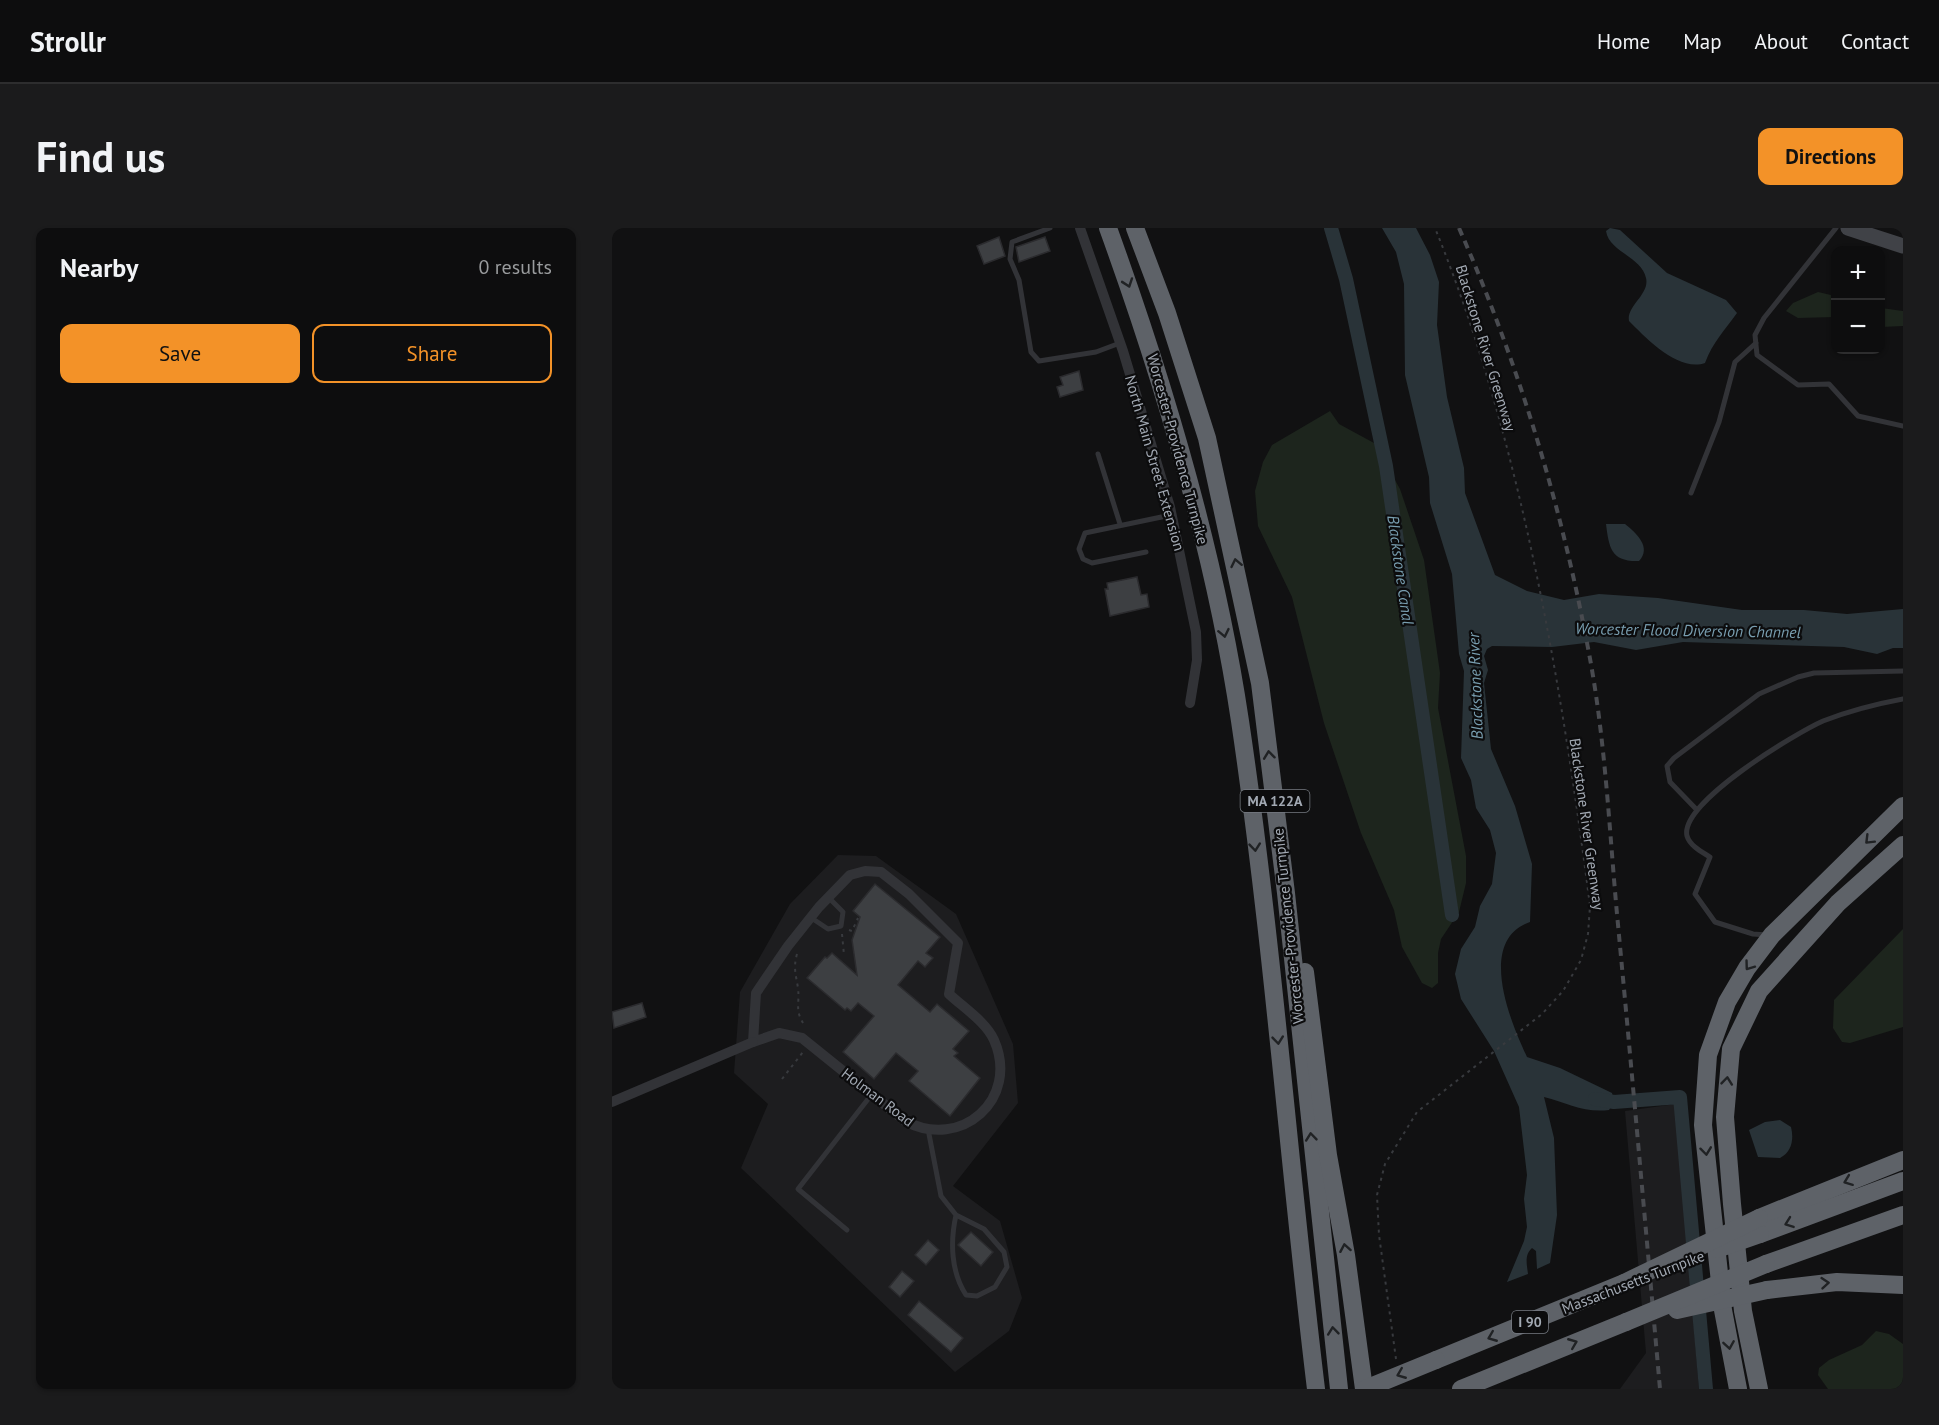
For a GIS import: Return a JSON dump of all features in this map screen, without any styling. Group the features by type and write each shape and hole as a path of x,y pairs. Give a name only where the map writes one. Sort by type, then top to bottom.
{"highway":[{"name":"Worcester-Providence Turnpike","path":"1108,228 1161,379 1188,475 1238,710 1274,1002 1316,1389"},
{"name":"Worcester-Providence Turnpike","path":"1135,228 1188,374 1207,438 1260,683 1286,893 1339,1389"},
{"path":"1738,1389 1723,1310 1703,1125 1708,1055 1727,1002 1747,968 1772,935 1903,806"},
{"path":"1760,1389 1743,1311 1731,1193 1725,1117 1731,1049 1759,991 1838,903 1903,845"},
{"path":"1286,893 1303,954 1328,1155 1348,1267 1365,1389"},
{"path":"1760,1226 1903,1160"},
{"name":"Massachusetts Turnpike","path":"1365,1389 1760,1226 1903,1181"},
{"name":"I 90","path":"1461,1389 1766,1264 1903,1215"},
{"path":"1626,1322 1767,1290 1837,1282 1903,1285"}],"street":[{"name":"North Main Street Extension","path":"1080,228 1120,343 1172,514 1196,632 1197,660 1190,704"},
{"path":"1848,228 1903,246"},
{"name":"Holman Road","path":"612,1102 772,1034 786,1033 811,1044 905,1121 928,1129 949,1129 978,1119 988,1108 997,1082 998,1053 990,1034 949,994 958,943 917,902 881,872 865,871 850,875 810,917 756,993 753,1042"}],"lane":[{"path":"1050,228 1012,242 1010,259 1019,280 1031,352 1039,361 1065,359 1120,343"},
{"path":"1836,228 1764,318 1755,336 1757,355 1798,385 1829,384 1858,416 1903,426"},
{"path":"1691,493 1719,422 1735,362 1756,344"},
{"path":"1098,454 1120,524"},
{"path":"1146,552 1092,563 1083,559 1079,549 1085,533 1172,514"},
{"path":"1697,810 1670,782 1667,766 1674,758 1759,694 1798,676 1814,673 1903,671"},
{"path":"1772,935 1753,934 1715,922 1695,894 1710,857 1690,843 1686,834 1688,824 1697,810 1771,749 1823,722 1874,705 1903,699"},
{"path":"810,917 828,929 841,926 843,912 828,897"},
{"path":"847,1230 798,1189 872,1094"},
{"path":"928,1129 940,1196 956,1215 984,1229 1004,1252 1007,1267 995,1287 977,1296 966,1295 958,1284 952,1232 956,1215"}],"path":[{"name":"Blackstone River Greenway","path":"1397,1367 1379,1234 1377,1195 1385,1164 1417,1112 1542,1014 1563,991 1581,960 1588,934 1590,906 1529,531 1495,408 1454,274 1435,228"},
{"path":"845,930 852,931 858,918"},
{"path":"836,935 842,933 849,924"},
{"path":"842,933 844,955"},
{"path":"803,947 794,966 794,977 798,987 797,1014 804,1026 810,1030"},
{"path":"782,1079 803,1052"}],"shaded area":[{"path":"1818,292 1831,295 1831,317 1798,318 1786,311 1793,303"},
{"path":"1885,309 1903,311 1903,326 1885,327"},
{"path":"1330,411 1339,424 1374,443 1400,489 1424,560 1440,673 1438,708 1466,856 1466,883 1459,912 1441,939 1438,953 1438,983 1432,988 1422,983 1402,947 1394,910 1361,833 1324,723 1292,597 1258,526 1255,491 1263,462 1272,445"},
{"path":"838,855 876,856 956,914 1013,1044 1018,1103 953,1186 1000,1221 1022,1298 1009,1331 955,1372 741,1168 768,1104 734,1073 740,992 790,904"},
{"path":"1903,929 1903,1027 1850,1043 1842,1042 1833,1028 1834,1000"},
{"path":"1676,1104 1699,1389 1620,1389 1646,1353 1625,1111"},
{"path":"1876,1331 1889,1334 1903,1344 1903,1389 1828,1389 1818,1375 1819,1368 1829,1360 1862,1345"}],"water":[{"path":"1382,228 1416,228 1430,255 1439,282 1437,325 1447,397 1464,468 1465,493 1495,575 1527,591 1564,600 1599,594 1658,598 1742,610 1804,610 1847,614 1903,609 1903,648 1893,648 1877,654 1844,647 1683,642 1636,650 1594,642 1552,647 1492,646 1487,649 1484,656 1488,670 1484,683 1491,749 1515,806 1532,864 1530,922 1514,932 1504,946 1501,964 1502,984 1507,1004 1527,1057 1560,1068 1612,1093 1614,1102 1609,1110 1600,1111 1576,1107 1544,1097 1554,1138 1557,1215 1550,1263 1537,1269 1536,1251 1532,1248 1527,1257 1528,1274 1507,1282 1524,1241 1527,1227 1524,1199 1527,1175 1519,1107 1494,1051 1461,999 1455,974 1461,949 1475,927 1480,906 1492,884 1496,853 1490,830 1476,808 1471,780 1461,758 1464,671 1459,654 1452,574 1430,503 1429,477 1405,375 1404,284 1396,252"},
{"path":"1610,228 1620,230 1667,273 1726,300 1737,313 1715,343 1705,363 1684,363 1663,352 1629,321 1631,310 1645,289 1646,278 1638,265 1608,238 1606,231"},
{"path":"1606,524 1625,524 1638,536 1644,551 1639,561 1622,559 1613,552 1608,540"},
{"path":"1780,1120 1791,1127 1790,1149 1780,1158 1758,1157 1749,1130 1765,1122"}],"building":[{"path":"999,237 1005,256 984,264 977,246"},
{"path":"1045,237 1050,251 1019,262 1016,247"},
{"path":"1079,371 1083,390 1060,397 1057,387 1063,385 1060,377"},
{"path":"1137,577 1141,595 1147,594 1149,607 1110,616 1105,589 1108,589 1107,583"},
{"path":"875,884 940,937 926,953 933,958 925,967 918,961 898,985 930,1012 937,1004 969,1031 953,1049 958,1053 954,1056 980,1078 950,1116 909,1081 918,1071 896,1053 874,1079 843,1052 874,1016 858,1003 851,1011 847,1008 845,1010 807,978 825,957 827,958 832,953 857,975 852,940 860,917 853,911"},
{"path":"642,1003 646,1017 614,1028 612,1012"},
{"path":"971,1232 993,1252 981,1266 958,1245"},
{"path":"928,1240 939,1250 926,1265 915,1255"},
{"path":"902,1271 914,1281 900,1297 889,1287"},
{"path":"919,1301 963,1338 951,1352 908,1315"}],"waterway":[{"name":"Blackstone Canal","path":"1331,228 1346,279 1386,466 1452,915"},
{"path":"1595,1099 1614,1102 1680,1097 1706,1389"}],"railway":[{"path":"1459,228 1500,330 1536,434 1565,540 1594,681 1606,781 1660,1389"}],"water label":[{"name":"Worcester Flood Diversion Channel","path":"1688,630"},
{"name":"Blackstone River","path":"1475,686"}]}
